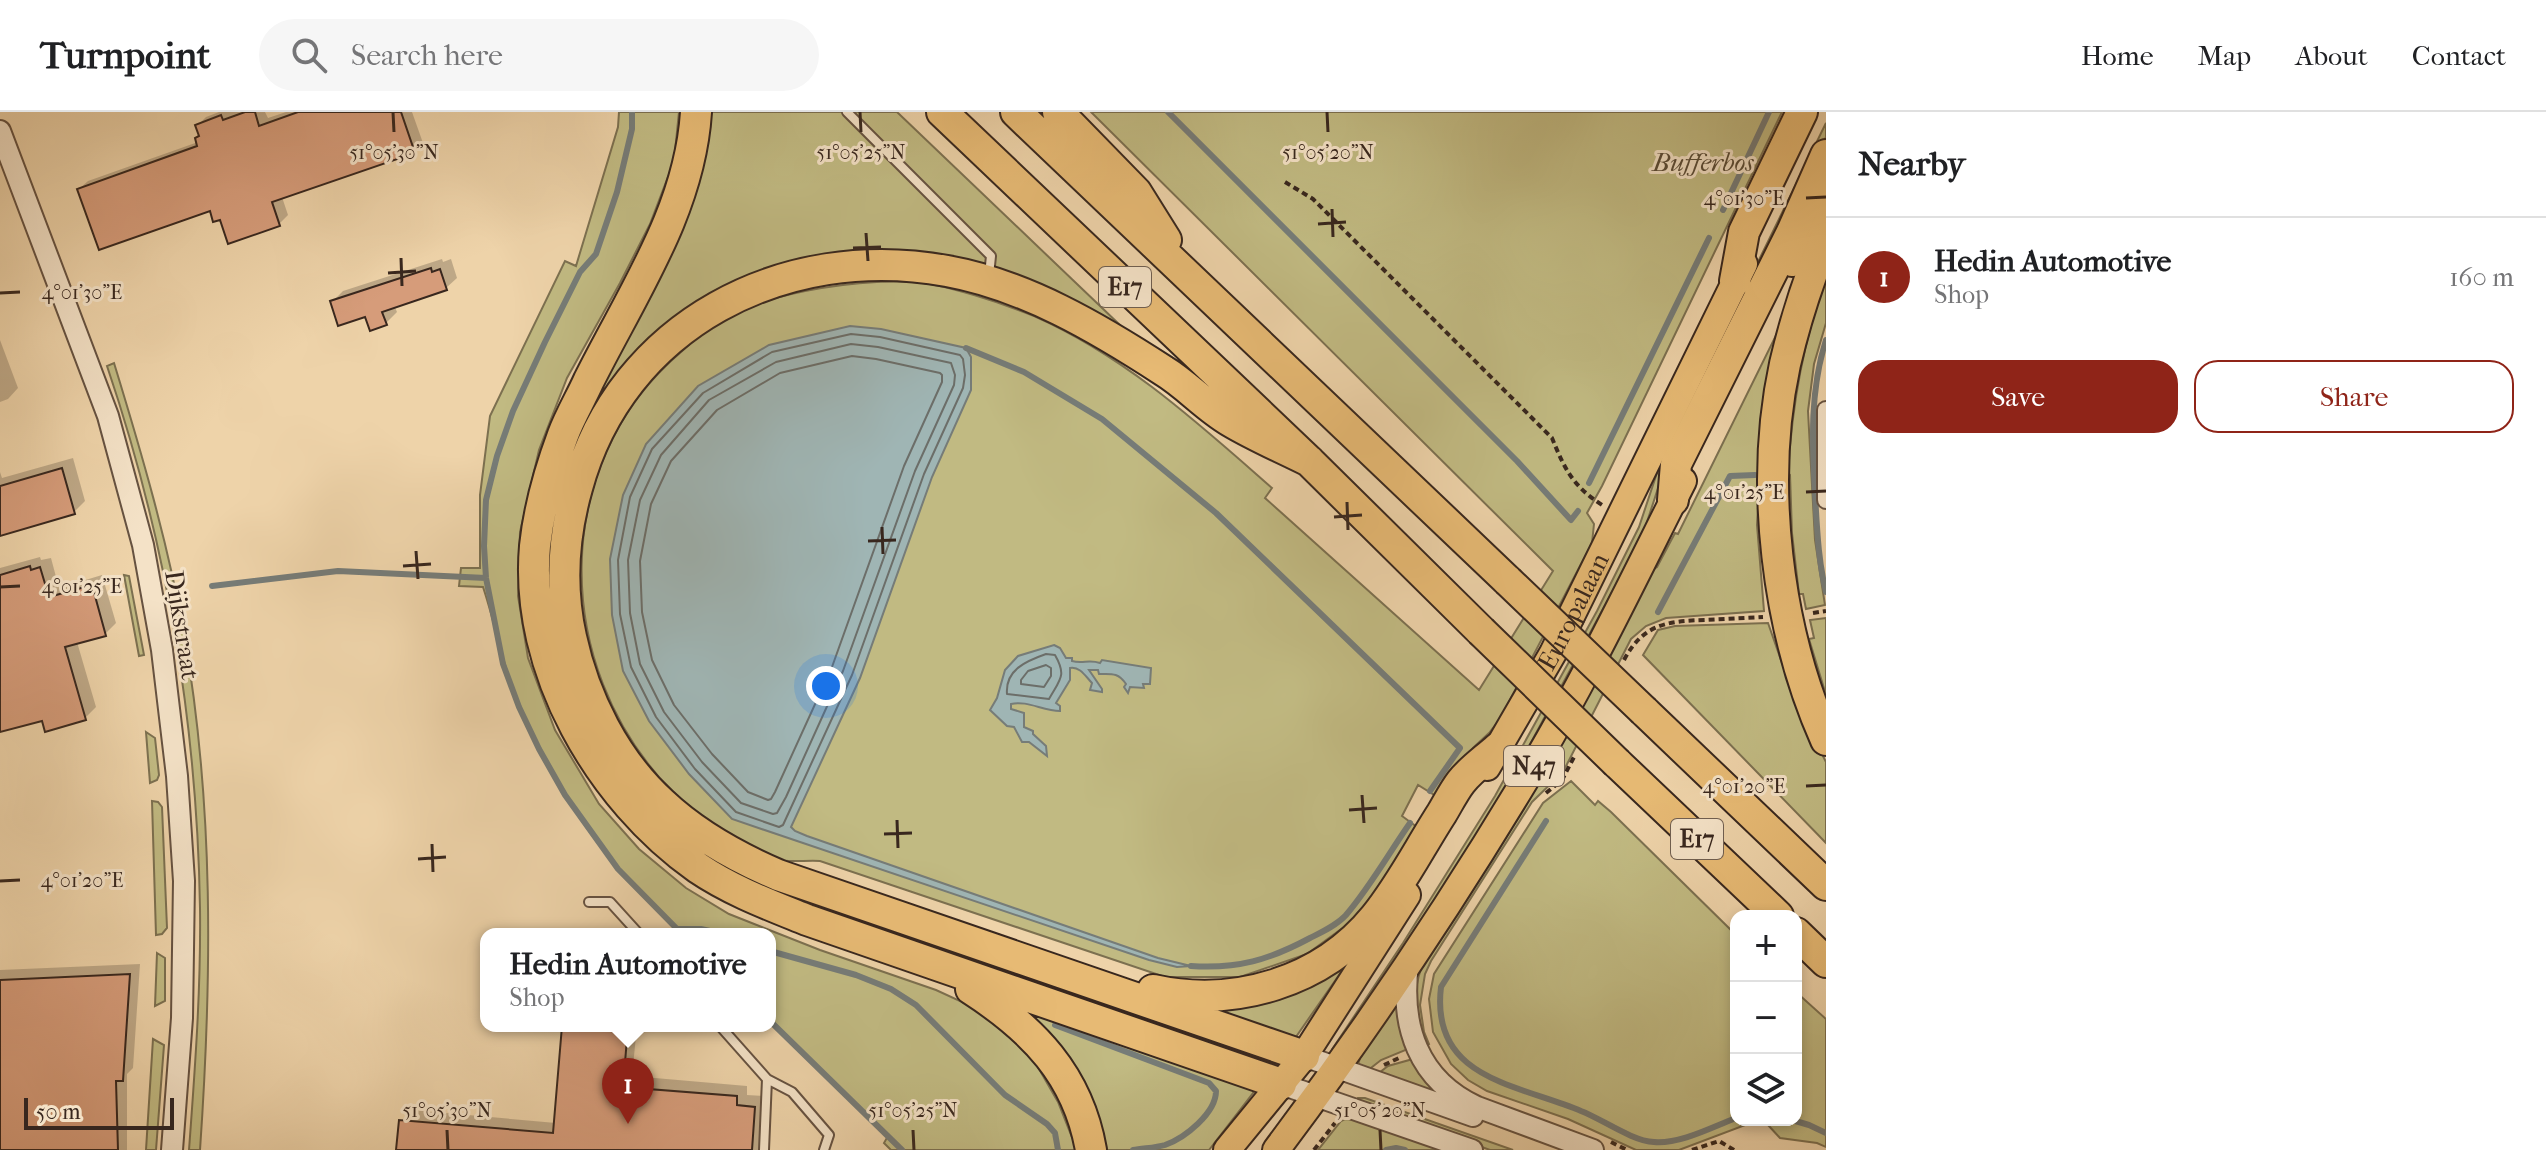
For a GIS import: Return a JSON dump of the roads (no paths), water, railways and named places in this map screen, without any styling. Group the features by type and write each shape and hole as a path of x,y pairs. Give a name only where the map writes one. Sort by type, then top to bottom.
{"highway":[{"path":"696,112 686,173 666,233 563,432 545,490 535,547 537,606 552,678 599,768 627,804 654,831 699,868 754,899 1281,1084"},
{"name":"E17","path":"942,112 1309,461 1772,910"},
{"name":"E17","path":"1016,112 1826,885"},
{"path":"1058,112 1136,192 1188,276"},
{"path":"1735,281 1744,232 1802,112"},
{"path":"1673,500 1676,464 1792,232 1826,155"},
{"path":"1826,237 1804,297 1785,368 1775,462 1775,517 1784,604 1799,668 1826,740"},
{"path":"1304,1056 778,875 718,845 687,825 637,776 611,740 594,707 577,663 566,615 563,574 570,512 584,459 612,407 663,344 700,316 735,296 785,276 839,266 887,265 943,270 989,280 1074,317 1166,372 1227,419 1309,461"},
{"path":"778,875 823,878 1147,989 1201,997 1233,995 1263,989 1317,967 1360,933 1389,898 1462,781 1498,748"},
{"path":"699,868 712,887 770,917 939,976 971,989 1003,1010 1055,1060 1080,1110 1091,1150"},
{"path":"1802,939 1826,962"}],"main road":[{"name":"Europalaan","path":"1281,1084 1304,1056 1403,903 1553,653 1817,112"},
{"name":"Europalaan","path":"1316,1097 1409,963 1525,781 1578,686 1826,199"},
{"name":"N47","path":"1227,1150 1281,1084"},
{"name":"N47","path":"1276,1150 1316,1097"}],"street":[{"name":"Dijkstraat","path":"0,131 108,416 143,545 162,650 177,776 184,881 182,1018 172,1150"},
{"path":"1826,410 1826,500"},
{"path":"1409,963 1405,991 1413,1037 1424,1062 1443,1086 1477,1107 1598,1144"},
{"path":"1304,1056 1565,1150"},
{"path":"1281,1084 1472,1150"}],"lane":[{"path":"847,112 991,256 989,280"},
{"path":"589,902 610,902 634,928"},
{"path":"725,1032 767,1079 792,1092 829,1135 824,1150"},
{"path":"764,1150 767,1079"}],"water":[{"path":"850,326 881,329 966,348 971,357 971,390 932,477 860,678 791,827 807,836 1158,958 1191,966 1177,967 1149,960 732,819 689,774 649,721 623,671 612,615 610,559 623,495 646,444 698,386 769,345"},
{"path":"1054,645 1072,661 1100,663 1102,660 1151,668 1150,684 1143,684 1144,688 1130,687 1128,693 1124,687 1126,684 1117,676 1089,670 1102,692 1090,690 1092,683 1085,675 1070,668 1070,680 1056,703 1060,711 1023,703 1011,704 1011,709 1024,713 1024,727 1033,731 1046,746 1047,756 1029,742 1022,742 1014,727 1007,726 990,710 1005,670 1018,656"}],"waterway":[{"path":"632,112 632,129 617,192 596,254 580,272 545,342 513,411 497,456 486,500 484,546 486,578 503,664 539,749 565,795 618,869 676,928"},
{"path":"1168,112 1517,461 1571,520 1578,511"},
{"path":"1723,210 1769,112"},
{"path":"1589,483 1709,238"},
{"path":"1826,340 1817,378 1813,435 1818,543 1826,592"},
{"path":"966,348 1024,372 1102,419 1216,513 1460,748 1430,791"},
{"path":"1658,612 1730,476 1755,475"},
{"path":"212,586 338,571 486,578"},
{"path":"1546,821 1441,987 1441,1018 1449,1041 1464,1060 1483,1073 1581,1111 1645,1141 1675,1140 1730,1120"},
{"path":"1191,966 1224,966 1253,961 1281,952 1334,925 1363,893 1410,823"},
{"path":"776,953 856,975 891,989 916,1005 1005,1095 1047,1124 1055,1133 1058,1150"},
{"path":"1055,1025 1209,1083 1216,1091 1205,1116 1181,1137 1165,1145 1133,1150"},
{"path":"776,1027 902,1150"},
{"path":"1802,1123 1826,1133"},
{"path":"1386,1150 1405,1150"}],"place":[{"name":"Hedin Automotive","path":"628,1124"}],"park label":[{"name":"Bufferbos","path":"1703,162"}]}
